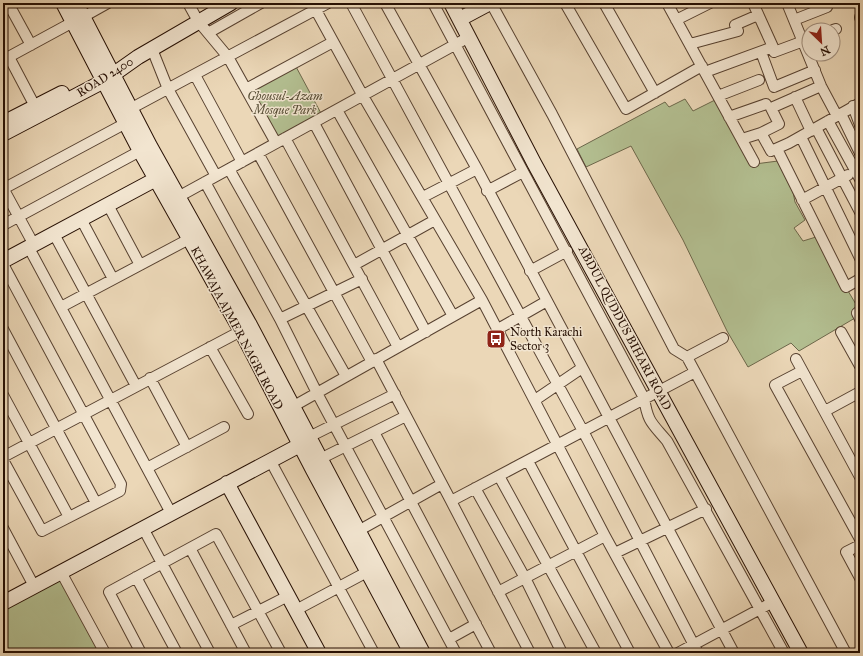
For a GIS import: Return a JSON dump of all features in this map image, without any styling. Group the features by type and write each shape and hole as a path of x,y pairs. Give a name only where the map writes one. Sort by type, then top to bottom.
{"main road":[{"name":"KHAWAJA AJMER NAGRI ROAD","path":"63,3 78,20 107,74 130,109 250,325 276,388 292,408 304,441 320,459 367,572 411,653"},
{"name":"KHAWAJA AJMER NAGRI ROAD","path":"76,3 78,20"},
{"name":"ROAD 2400","path":"3,134 37,111 138,57 198,21 232,3"},
{"name":"ABDUL QUDDUS BIHARI ROAD","path":"450,3 460,19 534,163 801,653"},
{"path":"460,19 490,3"},
{"name":"KHAWAJA AJMER NAGRI ROAD","path":"107,74 126,123 140,151 241,331 276,388 340,508 358,531 423,653"},
{"name":"ROAD 2400","path":"3,124 37,111"},
{"path":"3,263 31,246 156,179"},
{"path":"3,603 304,441"},
{"path":"227,483 319,653"}],"street":[{"path":"8,3 31,45"},
{"path":"37,111 6,58 108,3"},
{"path":"188,3 198,21 228,57 246,89 281,141 362,279 398,347"},
{"path":"208,33 261,3"},
{"path":"130,109 228,57 314,6 328,3"},
{"path":"351,3 450,183 583,431 696,649"},
{"path":"385,3 477,169 487,191 734,653"},
{"path":"433,3 567,251 644,398 646,412 654,427 668,440 759,610 784,653"},
{"path":"490,3 552,114 674,349 687,357 846,653"},
{"path":"565,3 626,109 703,69 773,47"},
{"path":"604,3 656,94"},
{"path":"667,3 754,162"},
{"path":"676,20 710,3"},
{"path":"753,3 774,52 801,42"},
{"path":"787,3 801,32"},
{"path":"314,6 362,96 423,198 498,329 605,536 669,653"},
{"path":"794,20 827,7"},
{"path":"690,44 738,31 734,25 758,15"},
{"path":"178,197 469,38"},
{"path":"246,89 333,42"},
{"path":"152,49 168,89 216,176"},
{"path":"761,52 774,87 815,70"},
{"path":"802,200 842,179 859,173 821,86 813,62"},
{"path":"195,75 242,162"},
{"path":"718,96 759,80"},
{"path":"742,139 761,133 779,124 771,108 821,86"},
{"path":"795,97 860,212"},
{"path":"730,117 766,104"},
{"path":"761,133 771,151 801,137 857,105 860,125"},
{"path":"337,110 453,316"},
{"path":"835,117 860,153"},
{"path":"126,123 3,189 61,307 171,513"},
{"path":"314,123 426,332"},
{"path":"801,137 860,258"},
{"path":"777,149 846,287 860,279"},
{"path":"3,225 140,151"},
{"path":"258,153 334,293 395,394 530,653"},
{"path":"229,169 346,376"},
{"path":"423,198 477,169"},
{"path":"487,191 524,172"},
{"path":"205,182 280,319 317,393 456,653"},
{"path":"108,205 140,265"},
{"path":"81,219 113,279"},
{"path":"354,265 435,220"},
{"path":"54,234 136,386"},
{"path":"61,307 189,238"},
{"path":"530,271 567,251"},
{"path":"3,263 83,414 121,484 120,491 42,531 40,530 3,458 56,428 83,414 110,399 241,331"},
{"path":"280,319 362,279"},
{"path":"292,408 482,300"},
{"path":"498,329 547,301"},
{"path":"860,311 857,313 860,319"},
{"path":"3,329 96,503"},
{"path":"840,332 860,366"},
{"path":"687,357 723,338"},
{"path":"210,347 248,414"},
{"path":"796,359 860,477"},
{"path":"535,400 582,368"},
{"path":"802,371 774,385 860,539"},
{"path":"451,501 658,390 695,372"},
{"path":"150,378 187,447"},
{"path":"825,411 860,392"},
{"path":"304,441 395,394"},
{"path":"3,395 69,517"},
{"path":"320,459 406,416"},
{"path":"147,468 224,427"},
{"path":"374,432 491,653"},
{"path":"270,460 374,653"},
{"path":"528,461 577,550 630,653"},
{"path":"499,476 596,653"},
{"path":"358,531 442,484"},
{"path":"475,488 525,578 562,653"},
{"path":"615,553 706,509"},
{"path":"3,528 34,586"},
{"path":"142,528 210,653"},
{"path":"141,653 108,593 214,535 218,536 281,653"},
{"path":"498,592 605,536"},
{"path":"860,545 846,552 860,578"},
{"path":"190,548 231,625 242,652"},
{"path":"61,572 105,653"},
{"path":"296,610 367,572"},
{"path":"136,577 177,653"},
{"path":"231,625 288,596"},
{"path":"678,653 696,649 721,630 773,602"},
{"path":"448,639 476,624"}],"green space":[{"name":"Ghousul-Azam Mosque Park","path":"294,63 323,117 276,143 246,89"},
{"path":"685,99 693,111 717,99 755,164 778,161 792,187 795,202 805,220 794,228 803,241 816,237 857,306 855,318 799,351 791,343 748,367 727,331 683,240 631,146 586,167 577,149 665,102 669,107"},
{"path":"60,572 102,653 3,653 3,603"}],"place":[{"name":"North Karachi Sector 3","path":"496,339"}]}
